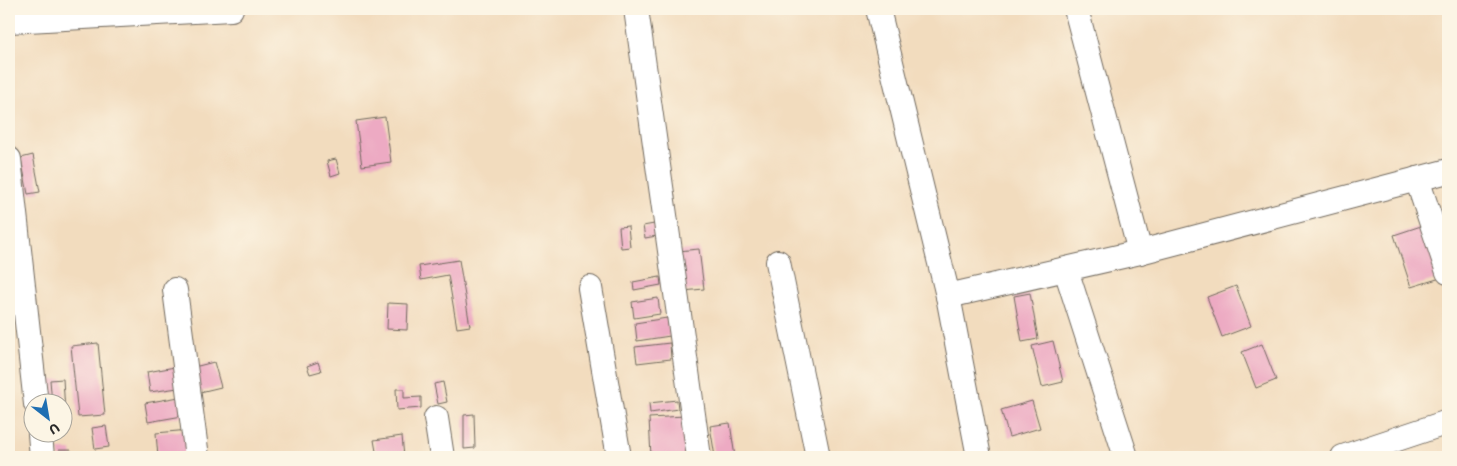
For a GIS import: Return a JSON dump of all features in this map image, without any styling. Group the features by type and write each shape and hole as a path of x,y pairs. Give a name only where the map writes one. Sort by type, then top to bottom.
{"street":[{"path":"9,21 230,9"},
{"path":"636,9 700,457"},
{"path":"878,9 948,296 979,457"},
{"path":"1076,9 1140,252"},
{"path":"9,159 35,394"},
{"path":"948,296 1140,252 1448,171"},
{"path":"1417,179 1448,272"},
{"path":"778,262 818,457"},
{"path":"1066,270 1126,457"},
{"path":"590,288 619,457"},
{"path":"175,290 197,457"},
{"path":"436,418 442,457"},
{"path":"1343,457 1448,422"},
{"path":"41,444 42,457"}],"building":[{"path":"385,117 391,162 362,166 356,121"},
{"path":"33,155 40,192 28,194 21,158"},
{"path":"336,159 340,173 331,176 327,161"},
{"path":"654,224 657,236 645,238 643,226"},
{"path":"1427,224 1444,277 1411,287 1394,235"},
{"path":"628,226 630,247 621,248 619,227"},
{"path":"699,249 704,289 683,291 678,251"},
{"path":"459,260 470,326 457,328 448,275 421,280 419,266"},
{"path":"660,277 661,285 634,290 633,282"},
{"path":"1236,286 1251,326 1222,337 1207,297"},
{"path":"1030,293 1038,339 1022,342 1014,296"},
{"path":"658,298 660,314 634,318 632,302"},
{"path":"388,303 408,304 407,330 387,329"},
{"path":"667,318 670,336 637,341 635,323"},
{"path":"1053,341 1063,382 1042,387 1032,346"},
{"path":"98,343 105,415 78,417 71,346"},
{"path":"670,343 671,359 637,363 635,347"},
{"path":"1262,344 1276,380 1256,388 1242,352"},
{"path":"214,362 221,387 196,393 190,368"},
{"path":"318,362 321,371 310,374 307,366"},
{"path":"175,367 178,388 150,392 147,372"},
{"path":"63,379 64,394 51,394 50,380"},
{"path":"443,382 447,402 438,404 434,384"},
{"path":"396,389 404,389 404,398 421,397 421,408 397,410"},
{"path":"185,396 188,415 148,422 145,403"},
{"path":"677,400 678,409 650,413 649,403"},
{"path":"1032,401 1040,428 1009,437 1001,410"},
{"path":"474,414 475,448 464,449 464,415"},
{"path":"685,416 687,457 651,457 649,418"},
{"path":"730,423 735,457 715,457 710,426"},
{"path":"106,426 109,447 95,449 92,428"},
{"path":"189,430 192,457 158,457 156,433"},
{"path":"402,436 404,457 377,457 374,440"},
{"path":"59,450 71,450 72,457 59,457"}]}
